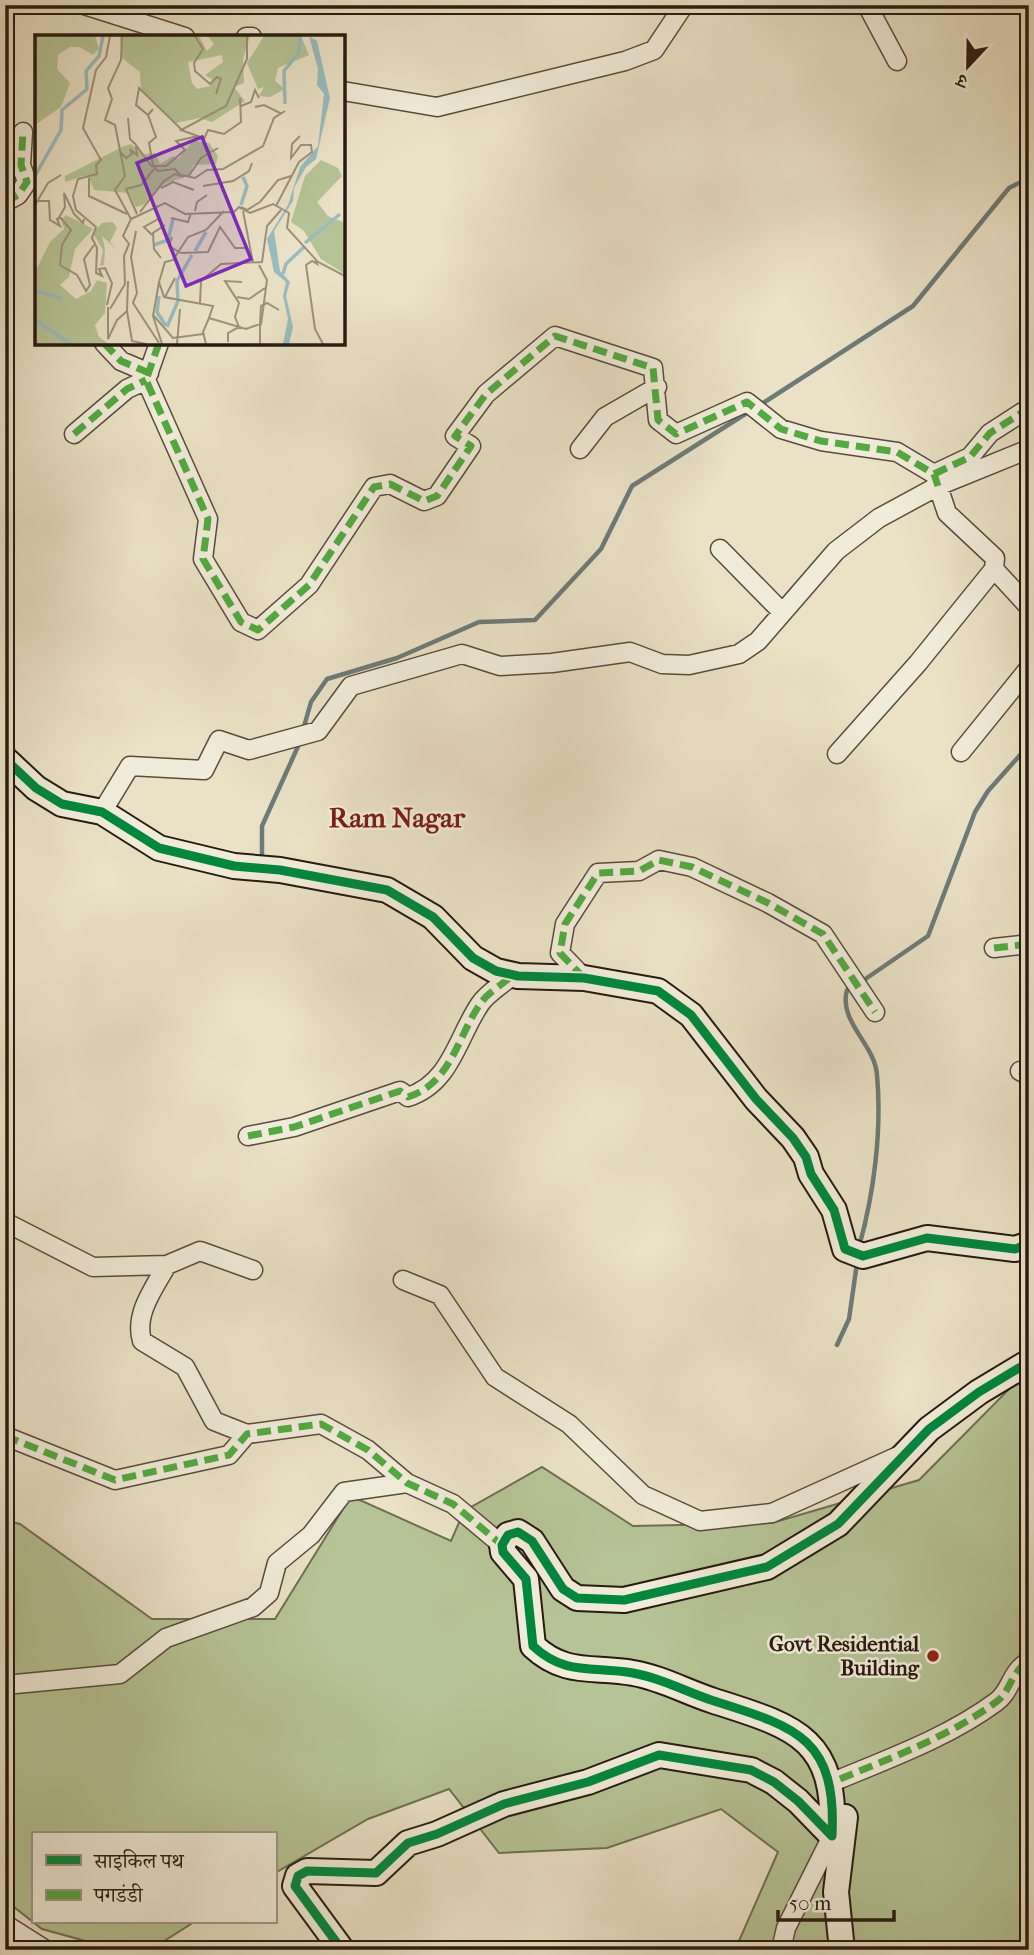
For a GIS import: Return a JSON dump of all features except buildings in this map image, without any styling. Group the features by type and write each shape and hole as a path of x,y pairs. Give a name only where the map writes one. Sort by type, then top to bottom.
{"street":[{"path":"84,5 179,35"},
{"path":"345,91 437,107 612,65 653,50 684,5"},
{"path":"867,5 897,61"},
{"path":"5,202 30,187 21,165 23,132"},
{"path":"106,345 121,361 148,376 208,519 203,559 241,622 258,630 309,585 374,487 390,484 424,501 437,496 471,446 455,436 486,394 555,336 653,368 657,387 658,420 676,434 747,402 781,429 821,441 897,452 936,480 947,513 995,558 994,569 918,663 837,754"},
{"path":"74,434 127,389 148,376 158,345"},
{"path":"580,449 605,417 657,387"},
{"path":"102,812 130,766 204,770 219,740 249,750 318,731 351,685 462,653 500,666 552,663 630,652 662,664 689,665 739,654 758,642 836,551 879,518 970,457 990,433 1029,408"},
{"path":"936,480 1029,449"},
{"path":"720,549 782,612"},
{"path":"994,569 1029,607"},
{"path":"961,752 1029,668"},
{"path":"5,759 36,789 62,804 102,812 159,848 234,866 280,870 387,890 433,917 473,957 496,971 513,975 584,978 658,991 691,1015 799,1147 854,1252 927,1238 1016,1249 1029,1244"},
{"path":"584,978 560,953 565,924 598,873 639,871 659,860 692,867 768,903 822,934 875,1012"},
{"path":"994,948 1029,944"},
{"path":"248,1136 294,1128 400,1091 408,1097 425,1091 445,1071 481,1002 513,975"},
{"path":"5,1222 93,1267 167,1265 200,1251 253,1270"},
{"path":"167,1265 148,1299 138,1327 142,1341 185,1367 214,1421 247,1434 321,1424 368,1450 407,1483 453,1504 502,1545"},
{"path":"403,1280 440,1295 495,1377 569,1424 643,1495 700,1521 772,1513 901,1455"},
{"path":"781,1950 786,1928 818,1868 831,1836 833,1806 824,1762 794,1733 765,1716 713,1701 644,1675 594,1670 549,1661 533,1646 526,1579 503,1552 502,1545 508,1535 518,1532 532,1541 563,1589 577,1598 624,1600 767,1567 838,1524 886,1476 901,1455 946,1416 1029,1362"},
{"path":"5,1436 115,1480 229,1455 247,1434"},
{"path":"5,1685 120,1674 166,1638 253,1606 269,1593 277,1563 311,1535 344,1492 407,1483"},
{"path":"840,1779 929,1741 999,1701 1017,1668 1029,1661"},
{"path":"794,1733 803,1727 819,1730 834,1750 846,1806 835,1892 842,1950"},
{"path":"342,1950 295,1886 298,1876 307,1871 376,1873 408,1843 437,1834 504,1804 589,1782 659,1755 751,1770 774,1782 798,1801 831,1836"},
{"path":"5,1924 46,1950"}],"green space":[{"path":"1027,1371 1029,1950 735,1950 778,1852 721,1809 607,1848 499,1853 449,1789 368,1819 276,1872 276,1832 32,1832 32,1921 5,1900 5,1520 20,1524 152,1619 275,1619 351,1496 451,1541 464,1511 542,1467 633,1526 772,1523 919,1480"},
{"path":"36,1924 191,1924 150,1950 118,1950 42,1929"}],"waterway":[{"path":"760,405 913,306 1009,188 1029,178"},
{"path":"303,730 311,702 327,679 397,658 479,622 535,620 601,549 632,486 750,411"},
{"path":"262,861 262,826 300,742"},
{"path":"861,982 928,936 975,812 988,791 1029,745"},
{"path":"853,986 847,990 848,1012 875,1064 878,1096 876,1162 859,1247"},
{"path":"837,1345 849,1319 857,1263"}],"marked path":[{"path":"5,202 18,195 27,182 21,165 23,132"},
{"path":"158,345 146,380 208,519 203,559 241,622 258,630 309,585 374,487 390,484 424,501 437,496 471,446 455,436 486,394 555,336 653,368 658,420 676,434 747,402 781,429 821,441 897,452 934,474 938,486"},
{"path":"106,345 121,361 149,373"},
{"path":"74,434 127,389 146,380"},
{"path":"934,474 970,457 990,433 1029,408"},
{"path":"584,978 560,953 565,924 598,873 639,871 659,860 692,867 768,903 823,934 875,1012"},
{"path":"994,948 1029,944"},
{"path":"248,1136 294,1127 400,1091 408,1097 422,1090 444,1070 483,1000 513,975"},
{"path":"1020,1071 1029,1076"},
{"path":"5,1436 115,1480 229,1455 247,1434 321,1424 368,1450 407,1483 453,1504 502,1545"},
{"path":"840,1779 921,1745 978,1714 1001,1698 1018,1671 1029,1661"}],"cycle path":[{"path":"5,759 36,788 62,804 102,812 159,848 234,866 280,870 387,890 433,917 473,958 496,971 518,976 584,978 658,991 691,1015 756,1099 793,1138 806,1157 811,1174 834,1210 845,1249 863,1256 927,1238 1015,1249 1029,1244"},
{"path":"342,1950 295,1886 298,1876 307,1871 376,1873 408,1843 437,1834 504,1804 588,1782 659,1755 751,1770 774,1782 798,1801 832,1836 832,1803 827,1777 818,1757 806,1742 789,1729 654,1678 568,1666 556,1662 533,1646 526,1579 503,1552 502,1545 508,1535 518,1532 532,1541 563,1589 577,1598 624,1600 767,1567 838,1524 929,1429 979,1392 1029,1362"}],"place":[{"name":"Govt Residential Building","path":"933,1656"}],"district":[{"name":"Ram Nagar","path":"397,817"}]}
